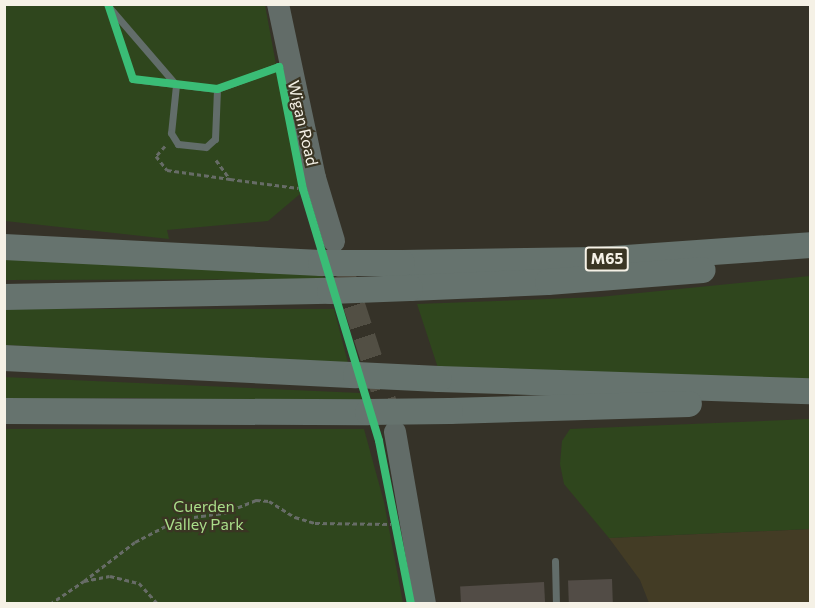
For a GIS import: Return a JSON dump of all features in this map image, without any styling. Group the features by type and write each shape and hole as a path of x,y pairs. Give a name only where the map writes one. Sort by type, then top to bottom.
{"highway":[{"name":"M65","path":"11,246 321,263 402,263 598,260 810,245"},
{"name":"M65","path":"4,297 410,288 640,276 810,258"},
{"path":"4,358 439,379 810,391"},
{"path":"4,411 450,411 708,403 810,391"}],"main road":[{"name":"Wigan Road","path":"278,4 289,62 334,241"},
{"path":"394,432 425,603"}],"lane":[{"path":"108,7 176,85 171,133 178,144 206,147 215,139 217,89"},
{"path":"133,79 217,89 289,62"},
{"path":"555,561 556,603"}],"path":[{"path":"165,146 156,156 167,170 303,189"},
{"path":"216,160 230,179"},
{"path":"301,178 306,199"},
{"path":"50,603 84,581 135,542 179,519 224,513 256,500 269,501 295,517 315,523 397,524"},
{"path":"396,515 399,534"},
{"path":"84,581 124,577 139,583 158,603"}],"shaded area":[{"path":"810,529 810,603 649,603 640,580 609,538"}],"green space":[{"path":"5,5 265,5 300,194 268,221 167,230 169,239 5,221"},
{"path":"4,255 322,273 324,279 5,280"},
{"path":"810,276 810,379 438,368 417,304 599,297"},
{"path":"4,309 334,309 348,363 5,345"},
{"path":"4,377 360,393 363,404 128,398 5,400"},
{"path":"810,419 810,529 609,538 564,484 560,464 562,441 570,429"},
{"name":"Cuerden Valley Park","path":"4,429 364,429 384,502 403,603 5,603"}],"building":[{"path":"612,579 613,604 569,604 568,581"},
{"path":"544,582 545,604 461,604 460,586"}],"tunnel":[{"path":"344,274 394,428"}],"cycle path":[{"path":"108,4 133,79 217,89 279,67 303,189 379,441 411,604"}]}
